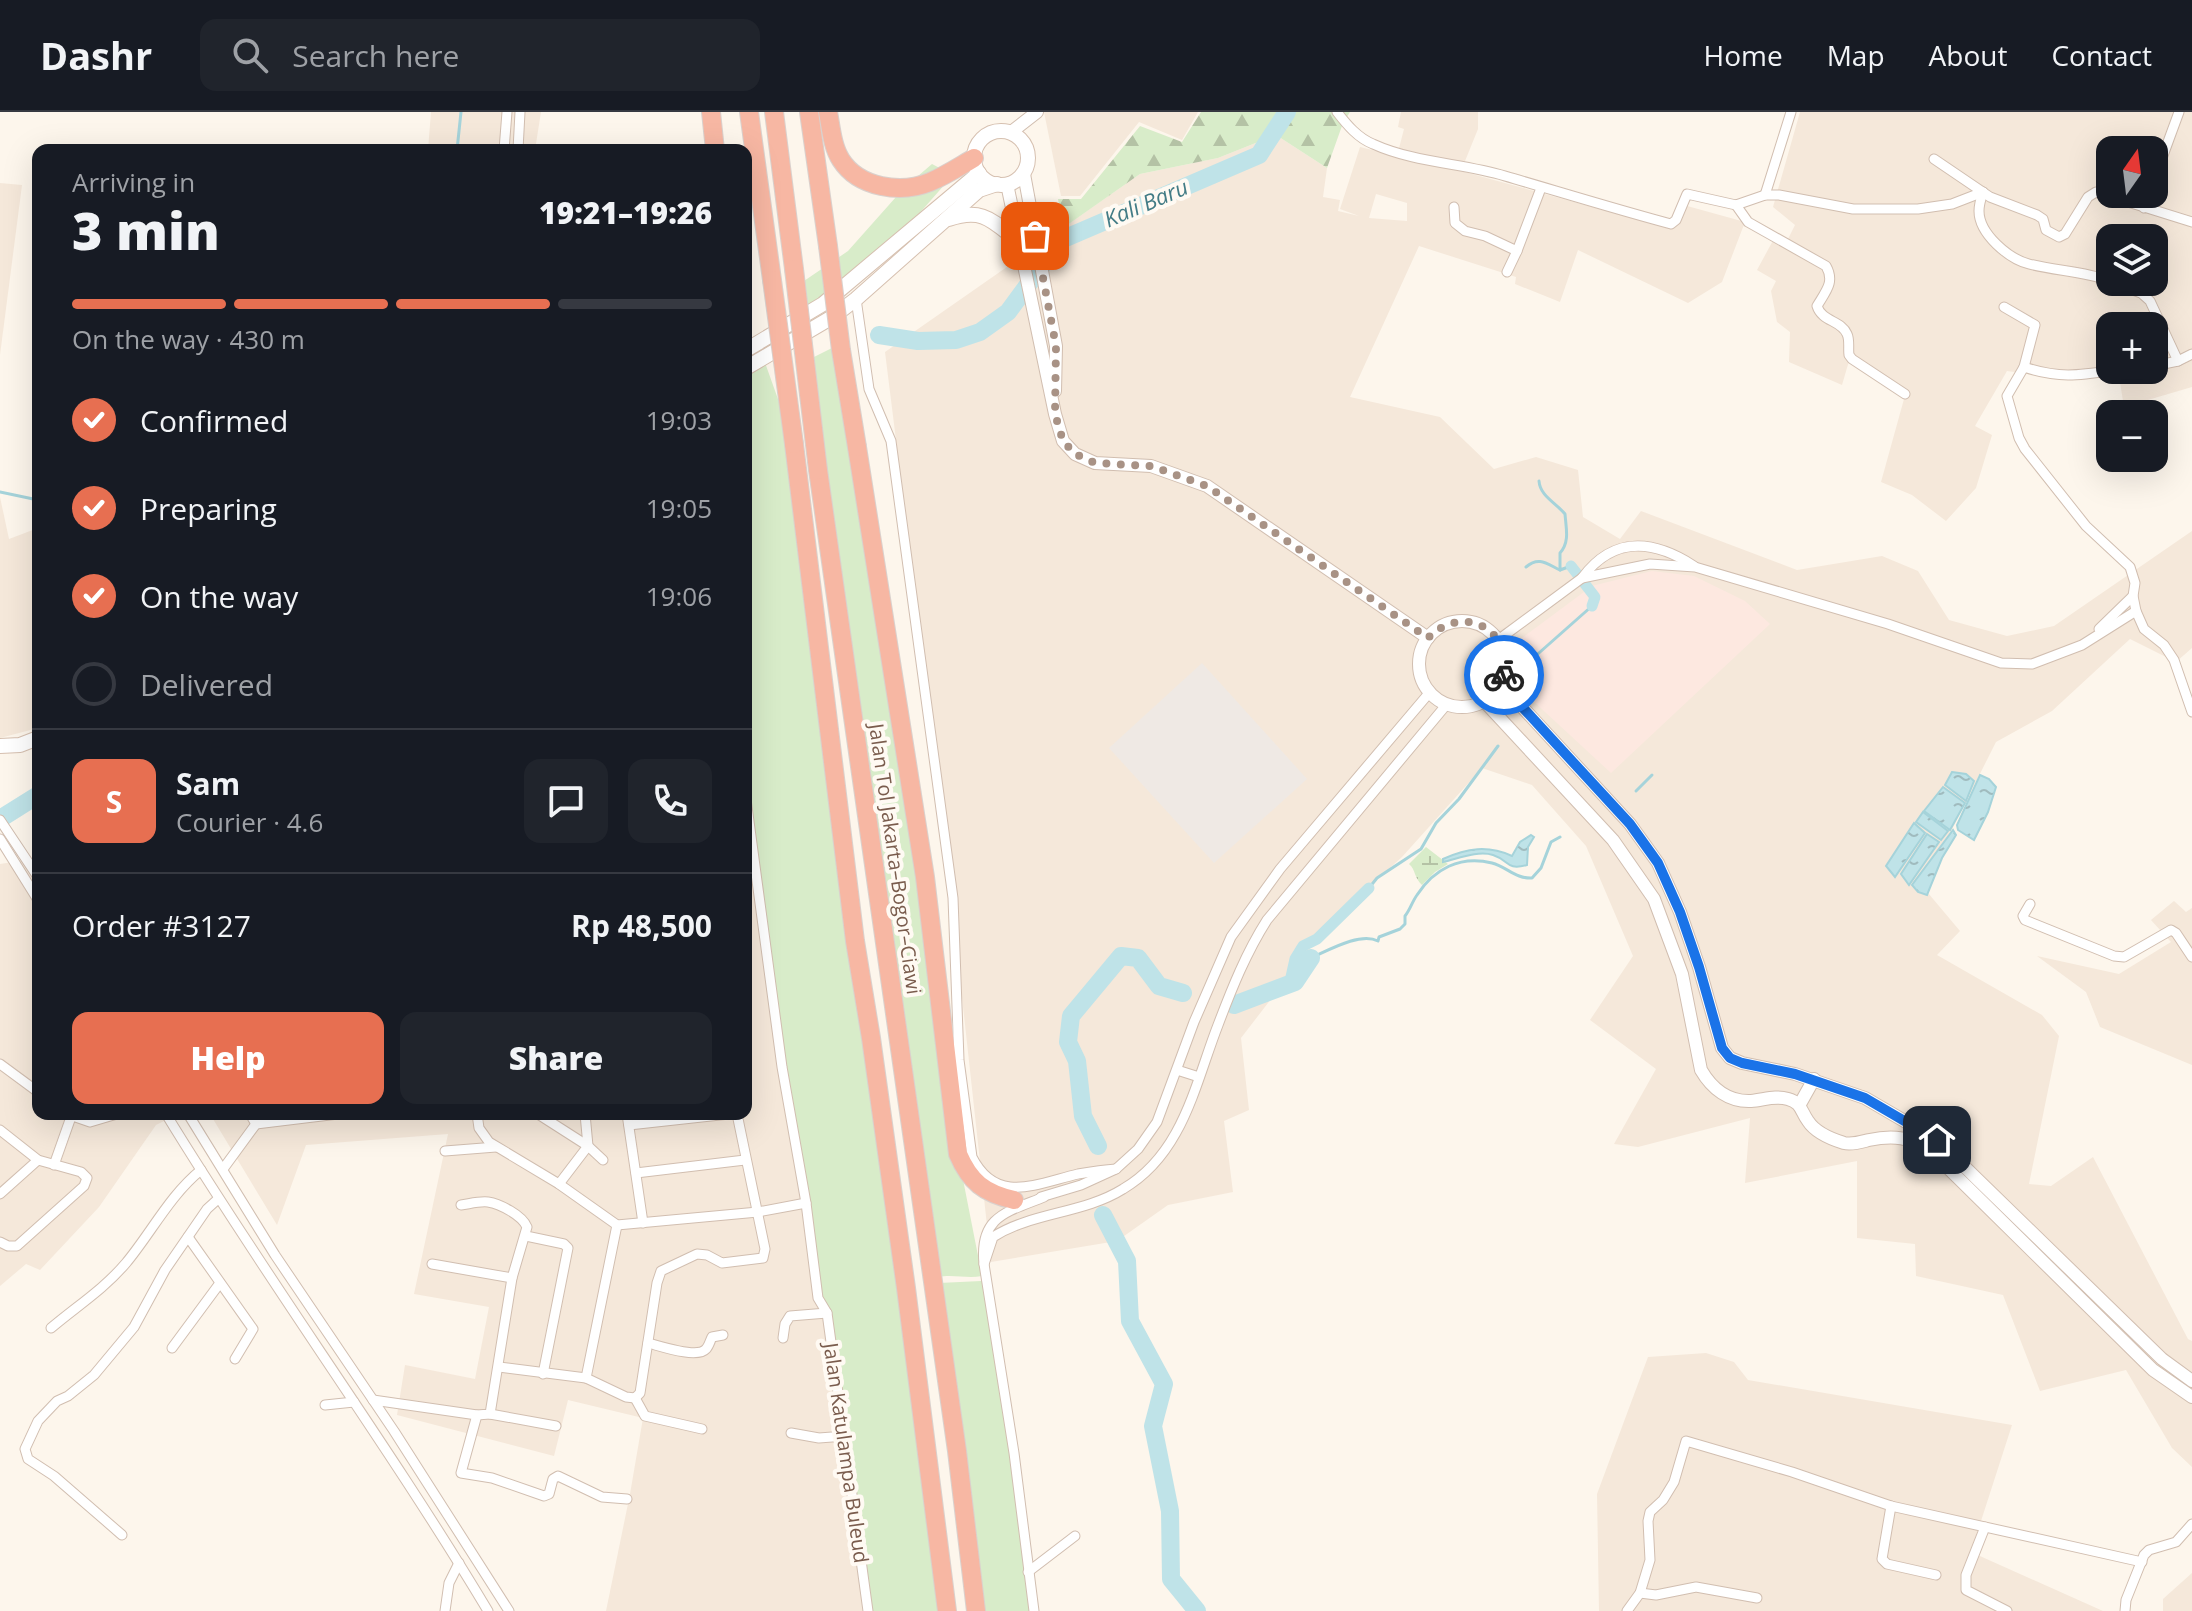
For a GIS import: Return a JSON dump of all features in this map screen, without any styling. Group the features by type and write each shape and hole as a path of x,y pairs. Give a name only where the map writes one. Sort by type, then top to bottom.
{"highway":[{"path":"711,112 714,144"},
{"path":"749,112 794,444 855,941 906,1288 947,1611"},
{"name":"Jalan Tol Jakarta–Bogor–Ciawi","path":"774,112 818,470 957,1451 976,1611"},
{"path":"809,112 841,350 925,877 958,1154 979,1186 993,1195 1014,1200"},
{"path":"828,112 833,140 841,160 857,176 874,184 901,188 929,182 976,165"}],"main road":[{"path":"752,346 823,304 976,165 979,142 985,136 1001,131 1010,133 1026,148 1024,174 979,190 834,316 752,364"},
{"path":"976,165 988,181 1002,184"},
{"path":"941,222 962,214 983,215 1020,248"},
{"path":"0,746 20,745 32,740"}],"street":[{"path":"504,144 507,112"},
{"path":"518,144 520,112"},
{"path":"1010,133 1037,112"},
{"path":"1337,112 1348,126 1371,143 1410,156 1505,175 1671,224 1676,220 1687,194 1736,205 1765,195 1779,195 1853,209 1918,209 1952,204 1983,192"},
{"path":"1765,195 1791,112"},
{"path":"2168,142 2179,112"},
{"path":"1934,159 1983,192 2037,215 2043,219 2046,230 2059,237 2065,234 2091,193 2096,193"},
{"path":"1024,174 1056,346 1055,414"},
{"path":"1002,184 1020,248 1055,414 1063,441 1075,454 1095,463 1151,466 1207,486 1428,638"},
{"path":"1507,272 1541,188"},
{"path":"1983,192 1979,214 1986,231 2018,260 2096,277"},
{"path":"1736,205 1748,222 1826,266 1831,283 1817,306 1821,316 1844,329 1849,337 1849,355 1852,359 1905,394"},
{"path":"1454,207 1455,223 1465,231 1485,236 1517,251"},
{"path":"2144,208 2192,222"},
{"path":"2144,296 2167,332 2178,361"},
{"path":"856,299 869,389 891,441 949,867 959,1060 972,1157 979,1171 989,1180 1013,1188 1116,1169"},
{"path":"2004,307 2035,325 2024,367 2007,396 2019,438 2086,526 2130,567 2135,583 2133,596 2136,611 2144,629 2164,645 2174,660 2192,712"},
{"path":"2168,363 2192,354"},
{"path":"2024,367 2067,377 2096,373"},
{"path":"1498,640 1613,551 1628,546 1651,546 1673,552 1695,567"},
{"path":"1628,546 1629,568"},
{"path":"1582,578 1650,564 1695,567 1888,624 2001,663 2032,664 2082,645 2136,611"},
{"path":"2082,645 2133,596"},
{"path":"1457,621 1480,625 1498,640 1506,662 1501,684 1484,701 1459,707 1447,704 1430,692 1422,679 1419,664 1428,638 1436,630 1457,621"},
{"path":"1501,684 1630,824 1658,863 1680,912 1722,1048 1730,1058 1814,1079 1865,1098 1916,1126 1955,1156 2162,1359 2192,1381"},
{"path":"1034,1611 982,1243 989,1227 1005,1213 1116,1169 1138,1149 1157,1122 1219,959 1246,913 1430,692"},
{"path":"1484,701 1613,840 1654,899 1682,974 1701,1070 1710,1084 1728,1098 1750,1101 1782,1097 1800,1104 1808,1121 1819,1132 1846,1144 1887,1136 1908,1138 1946,1166 2153,1370 2192,1397"},
{"path":"984,1264 993,1237 1008,1227 1093,1205 1126,1188 1158,1161 1184,1119 1243,963 1267,920 1447,704"},
{"path":"0,820 4,836 32,889"},
{"path":"4,836 32,870"},
{"path":"479,1120 482,1133 496,1147 559,1184 617,1225 758,1212 806,1203 782,1067 752,844"},
{"path":"2030,904 2023,919 2114,956 2124,957 2171,930 2192,957"},
{"path":"0,1064 32,1088"},
{"path":"1177,1070 1199,1077"},
{"path":"1800,1104 1814,1079"},
{"path":"54,1165 68,1120"},
{"path":"170,1120 218,1199 354,1402 488,1611"},
{"path":"192,1120 275,1255 509,1611"},
{"path":"254,1120 256,1124"},
{"path":"223,1169 256,1124 289,1120"},
{"path":"547,1120 588,1146 603,1160"},
{"path":"559,1184 588,1146 586,1120"},
{"path":"628,1120 643,1223"},
{"path":"635,1398 640,1393 660,1272 697,1254 707,1255 722,1263 763,1258 765,1249 737,1120"},
{"path":"1908,1138 1916,1126"},
{"path":"0,1130 38,1160 84,1174 87,1178 85,1185 17,1246 0,1243"},
{"path":"445,1151 496,1147"},
{"path":"0,1194 38,1160"},
{"path":"636,1173 745,1160"},
{"path":"51,1328 108,1283 187,1181 201,1170"},
{"path":"1014,1200 1044,1197"},
{"path":"122,1535 54,1476 28,1459 25,1449 38,1421 57,1401 94,1375 134,1327 165,1270 207,1209 218,1199"},
{"path":"461,1205 485,1202 496,1205 524,1220 527,1227 512,1278 490,1414"},
{"name":"Jalan Katulampa Buleud","path":"806,1203 818,1298 827,1313 868,1611"},
{"path":"586,1378 617,1225"},
{"path":"526,1236 564,1244 568,1248 543,1374"},
{"path":"188,1237 253,1329 235,1359"},
{"path":"260,1263 275,1255"},
{"path":"432,1264 512,1278"},
{"path":"172,1348 220,1283"},
{"path":"783,1338 790,1316 827,1313"},
{"path":"648,1343 691,1353 701,1352 712,1337 723,1335"},
{"path":"499,1367 586,1378 626,1397 635,1398"},
{"path":"635,1398 645,1416 702,1429"},
{"path":"373,1400 477,1415 490,1414 556,1426"},
{"path":"325,1405 354,1402"},
{"path":"477,1415 461,1473 492,1478 544,1496 549,1494 553,1479 558,1476 602,1497 627,1499"},
{"path":"791,1433 819,1438 845,1436"},
{"path":"1627,1611 1640,1593 1650,1560 1650,1512 1663,1500 1674,1482 1686,1441 1792,1472 1891,1506 2142,1562"},
{"path":"1891,1506 1882,1559 1887,1564 1936,1575"},
{"path":"2125,1611 2126,1600 2149,1550 2173,1544 2192,1524"},
{"path":"1985,1527 1966,1575 1966,1590 2007,1611"},
{"path":"1028,1572 1075,1536"},
{"path":"445,1611 449,1583 459,1563"},
{"path":"1640,1593 1656,1595 1696,1587 1757,1598"}],"shaded area":[{"path":"431,112 541,112 536,144 428,144"},
{"path":"1044,112 1198,112 1182,140 1139,122 1080,196 1061,196"},
{"path":"1401,112 1478,112 1478,129 1461,171 1672,229 1680,204 1745,222 1722,282 1688,303 1578,250 1560,302 1515,284 1516,277 1419,246 1350,397 1440,417 1494,469 1536,457 1578,470 1583,517 1620,539 1641,511 1797,570 1882,556 1918,571 1949,620 2007,636 2054,626 2192,531 2192,648 2176,662 2130,639 2052,711 1996,742 1923,887 1960,931 1937,955 2042,1015 2059,1036 2029,1184 2051,1186 2093,1157 2188,1339 2192,1341 2192,1467 2172,1448 2126,1370 2040,1391 2003,1295 1916,1276 1915,1244 1857,1238 1857,1161 1745,1183 1750,1118 1638,1147 1614,1144 1656,1069 1590,1020 1633,956 1586,846 1532,785 1482,768 1402,857 1332,920 1241,1038 1249,1110 1224,1121 1233,1192 1168,1205 1117,1241 991,1262 936,760 885,352 1140,174 1218,158 1276,135 1327,168 1323,197 1340,200 1338,211 1359,216 1340,209 1360,147 1397,156 1404,129 1398,127","holes":["1376,194 1407,203 1407,221 1369,218"]},
{"path":"1800,112 2192,112 2192,387 2148,400 2123,400 2120,384 2168,384 2168,312 2096,312 2096,375 2070,380 2007,371 1975,426 1992,435 1976,488 1946,521 1912,495 1881,482 1904,399 1849,361 1842,385 1789,362 1790,332 1777,322 1771,291 1776,281 1757,270 1776,235 1787,241 1795,225 1773,207"},
{"path":"0,183 22,185 0,355"},
{"path":"0,497 9,539 32,530 32,730 0,738"},
{"path":"1652,571 1694,576 1745,601 1770,624 1611,773 1516,685 1522,669 1518,641 1592,586"},
{"path":"1202,663 1307,779 1214,863 1109,748"},
{"path":"752,835 851,1479 863,1611 606,1611 643,1418 568,1400 554,1456 397,1415 405,1365 475,1379 489,1307 414,1294 448,1134 306,1145 277,1225 214,1120 752,1120"},
{"path":"32,859 32,1120 166,1120 156,1125 99,1207 40,1270 26,1264 0,1286 0,864"},
{"path":"2174,901 2186,912 2192,908 2192,1065 2100,1027 2086,992 2037,956 2119,974 2171,942 2151,920"},
{"path":"1706,1353 1734,1362 1748,1380 2012,1425 1971,1552 2103,1611 1599,1611 1597,1494 1648,1357"},
{"path":"2192,1573 2192,1611 2163,1611 2163,1599"}],"green space":[{"path":"1201,112 1350,112 1327,168 1276,135 1218,158 1140,174 1063,228 1058,199 1081,199 1140,126 1182,142"},
{"path":"932,164 953,175 860,281 809,311 804,281 848,251 904,188"},
{"path":"758,343 794,444 947,1611 866,1611 827,1313 818,1298 752,834 752,346"},
{"path":"840,344 958,1154 982,1276 938,1277 804,362"},
{"path":"1426,847 1448,864 1422,885 1409,864"},
{"path":"985,1282 1034,1611 973,1611 939,1283"}],"water":[{"path":"1952,772 1966,774 1974,781 1966,801 1945,785"},
{"path":"1980,775 1996,787 1974,840 1958,830 1957,825"},
{"path":"1943,787 1965,803 1950,830 1924,811"},
{"path":"1923,812 1948,831 1941,840 1916,822"},
{"path":"1914,823 1925,833 1895,877 1886,866"},
{"path":"1953,830 1956,835 1942,858 1927,895 1918,892 1912,885"},
{"path":"1927,834 1939,842 1909,885 1901,874"},
{"path":"1531,835 1534,837 1528,847 1527,865 1511,866 1487,854 1443,862 1452,855 1478,849 1512,856 1520,842"}],"waterway":[{"path":"458,144 461,112"},
{"name":"Kali Baru","path":"879,335 918,341 956,340 980,332 1008,312 1061,240 1259,155 1287,112"},
{"path":"1539,481 1545,495 1565,514 1566,540 1560,553 1560,570 1571,566"},
{"path":"0,492 32,499"},
{"path":"1526,567 1539,562 1560,570"},
{"path":"1571,566 1595,597 1592,606"},
{"path":"1528,688 1532,680 1531,660 1592,606"},
{"path":"1369,888 1377,878 1421,849 1436,823 1459,799 1498,746"},
{"path":"1636,791 1652,775"},
{"name":"Kali Baru","path":"0,819 32,799"},
{"path":"1311,958 1354,940 1378,941 1379,937 1400,929 1424,886 1449,866 1480,861 1492,863 1521,877 1532,878 1541,868 1551,842 1560,837"},
{"path":"1289,986 1295,959 1303,946 1317,939 1369,888"},
{"path":"1098,1146 1083,1116 1077,1061 1068,1042 1071,1016 1121,956 1138,958 1159,986 1183,993"},
{"path":"1234,1005 1295,982 1311,958"},
{"path":"1103,1215 1127,1261 1130,1321 1164,1384 1153,1426 1170,1511 1171,1579 1197,1611"}],"way so far":[{"path":"1035,236 1056,346 1055,414 1063,441 1075,454 1095,463 1151,466 1207,486 1428,638 1446,624 1457,621 1480,625 1490,631 1504,650 1504,675"}],"route":[{"path":"1504,675 1501,684 1630,824 1658,863 1680,912 1699,967 1716,1032 1730,1058 1814,1079 1865,1098 1937,1140"}]}
